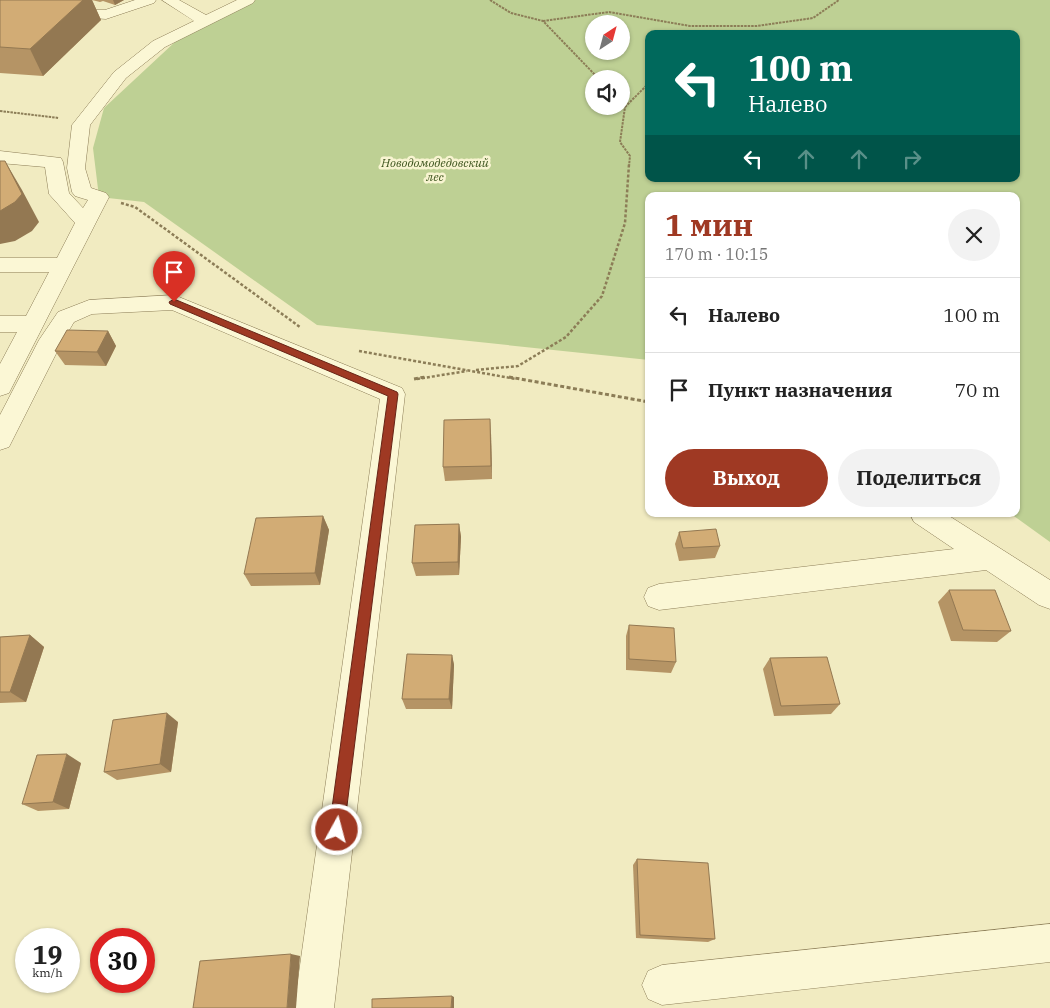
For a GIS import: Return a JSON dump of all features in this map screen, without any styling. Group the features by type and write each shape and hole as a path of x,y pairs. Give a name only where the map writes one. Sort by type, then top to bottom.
{"street":[{"path":"55,0 85,14 106,15 149,0"},
{"path":"169,0 203,20"},
{"path":"0,387 99,197 82,192 76,168 81,125 84,120 120,75 137,60 159,44 203,20 248,0"},
{"path":"0,157 54,162 59,194 86,222"},
{"path":"0,265 64,265"},
{"path":"0,440 51,340 66,317 88,307 174,302 393,394 314,1008"},
{"path":"0,324 34,324"},
{"path":"929,517 1050,596"},
{"path":"659,597 990,557"},
{"path":"662,986 1050,943"}],"path":[{"path":"490,0 511,13 543,21 610,12 690,26 757,26 813,18 839,0"},
{"path":"543,21 590,70"},
{"path":"630,102 645,87"},
{"path":"0,111 84,120"},
{"path":"393,394 408,380 470,370 518,366 566,337 602,296 625,223 630,156 620,142 624,115"},
{"path":"99,197 136,207 307,332"},
{"path":"351,348 645,401"}],"green space":[{"name":"Новодомодедовский лес","path":"252,0 1050,0 1050,542 1015,517 1020,517 1020,192 645,192 645,360 317,325 144,202 99,197 93,148 104,108 176,41"}],"building":[{"path":"0,0 83,0 30,49 0,47"},
{"path":"0,161 5,161 22,194 15,202 0,211"},
{"path":"67,330 108,331 97,352 55,351"},
{"path":"490,419 491,466 443,467 444,420"},
{"path":"323,516 315,573 244,574 256,518"},
{"path":"459,524 458,562 412,563 415,525"},
{"path":"716,529 720,546 683,548 679,532"},
{"path":"949,590 995,590 1011,631 963,630"},
{"path":"629,625 674,628 676,662 629,659"},
{"path":"30,635 10,692 0,692 0,637"},
{"path":"407,654 452,655 449,699 402,699"},
{"path":"827,657 840,704 781,706 770,658"},
{"path":"167,713 160,764 104,772 113,720"},
{"path":"67,754 53,802 22,804 37,755"},
{"path":"637,859 708,863 715,939 640,935"},
{"path":"291,954 287,1008 193,1008 200,961"},
{"path":"452,996 451,1008 372,1008 372,999"}],"route":[{"path":"174,302 393,394 337,830"}]}
